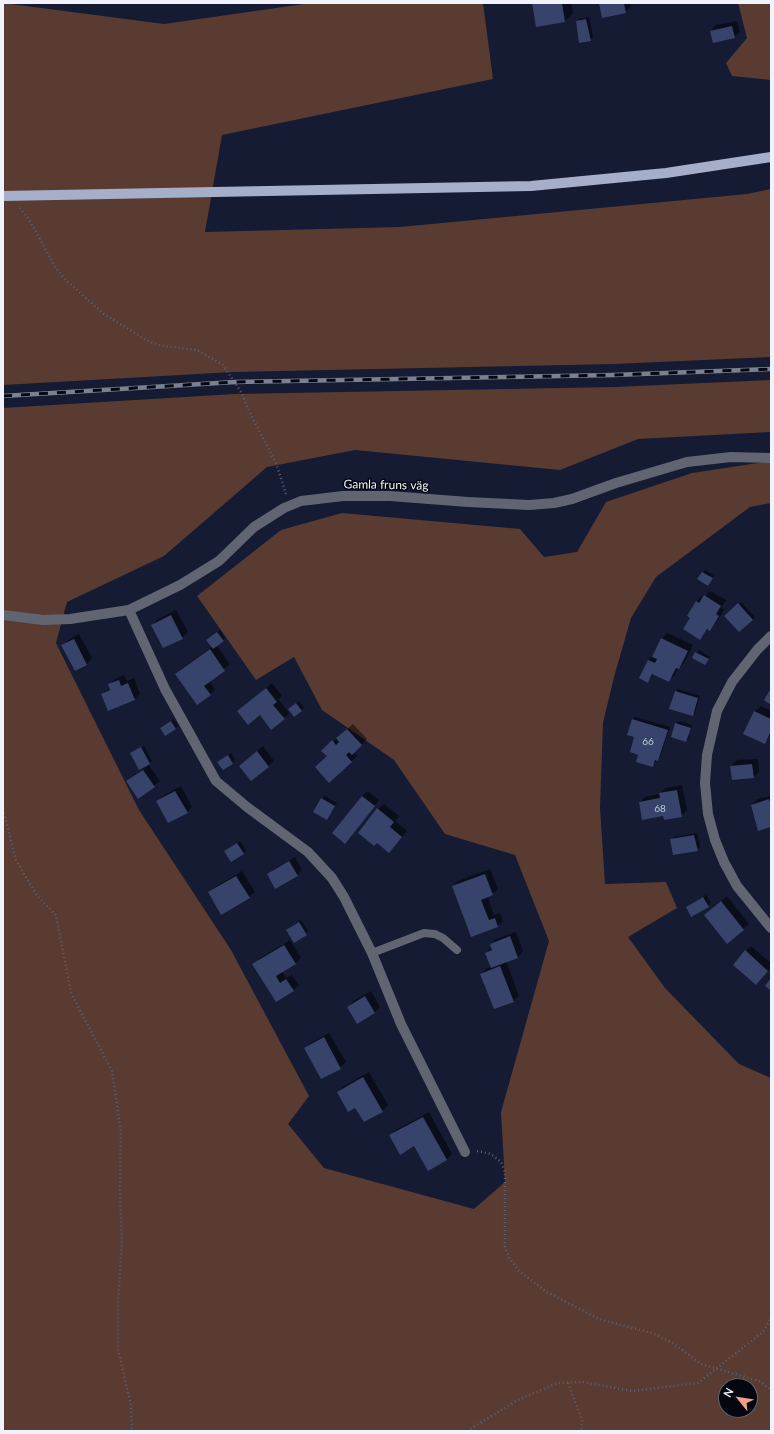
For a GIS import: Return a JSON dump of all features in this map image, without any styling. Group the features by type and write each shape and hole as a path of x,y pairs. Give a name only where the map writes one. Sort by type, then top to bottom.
{"main road":[{"path":"7,196 531,186 666,173 771,157"}],"street":[{"name":"Gamla fruns väg","path":"3,615 43,620 70,619 128,610 180,585 219,562 254,528 278,512 301,501 343,496 390,496 528,505 554,503 572,499 616,483 687,462 731,457 771,458"},
{"path":"128,610 165,689 216,781 308,852 332,878 344,897 372,953 401,1024 465,1152"},
{"path":"771,636 757,650 732,682 717,711 707,755 705,783 708,814 715,840 724,862 737,886 771,928"}],"lane":[{"path":"372,953 424,933 435,934 443,938 457,950"}],"path":[{"path":"7,196 29,218 55,267 66,280 104,314 146,340 157,344 198,350 223,365 241,392 250,413 276,463 291,505"},
{"path":"3,809 16,860 36,896 56,915 71,993 112,1071 121,1132 120,1190 122,1245 118,1299 118,1350 131,1405 132,1431"},
{"path":"465,1152 476,1151 491,1154 503,1167 505,1172 505,1248 509,1258 519,1271 547,1292 599,1319 652,1333 673,1343 701,1364 759,1381 771,1390"},
{"path":"467,1431 516,1401 558,1383 582,1382 632,1391 698,1383 763,1332 771,1318"},
{"path":"568,1383 582,1420 581,1431"}],"shaded area":[{"path":"3,3 164,24 311,3 483,3 493,79 222,135 205,232 400,227 747,194 771,189 771,357 614,364 233,372 3,385"},
{"path":"738,3 771,3 771,80 732,76 726,63 747,38"},
{"path":"771,380 771,432 638,439 560,470 355,450 267,467 164,556 67,602 56,643 139,810 231,950 309,1096 288,1124 324,1168 474,1209 505,1182 501,1112 549,941 515,855 445,834 394,760 322,710 294,657 256,680 197,596 281,530 342,513 520,529 544,557 577,552 606,502 692,473 771,461 771,503 750,507 656,577 631,618 614,677 603,723 600,808 605,884 666,882 677,908 628,937 665,988 739,1064 771,1078 771,1431 3,1431 3,408 234,394 615,387"}],"building":[{"path":"532,3 562,3 565,22 536,27"},
{"path":"599,3 624,3 626,13 602,18"},
{"path":"586,19 591,41 579,43 576,21"},
{"path":"732,26 735,38 713,43 710,31"},
{"path":"702,572 713,578 708,586 697,579"},
{"path":"704,595 721,606 716,614 719,616 710,631 707,629 700,640 683,629 690,618 687,616 696,601 699,603"},
{"path":"738,603 753,620 739,632 724,616"},
{"path":"171,615 183,639 163,648 151,625"},
{"path":"217,632 224,641 213,649 206,640"},
{"path":"661,638 688,651 679,669 676,668 669,682 652,674 648,683 639,678 648,660 655,663 657,659 652,657"},
{"path":"74,639 87,665 75,671 61,645"},
{"path":"210,649 225,671 204,686 211,695 197,705 175,674"},
{"path":"695,652 709,659 705,665 692,658"},
{"path":"119,680 121,686 128,683 135,700 108,711 101,694 110,690 108,684"},
{"path":"266,688 277,702 273,705 285,719 271,730 260,715 248,725 237,711"},
{"path":"771,688 771,705 764,700"},
{"path":"675,691 698,698 693,716 669,709"},
{"path":"296,703 302,711 294,717 288,709"},
{"path":"754,711 771,719 771,731 765,744 743,734"},
{"path":"632,719 668,730 658,761 655,760 653,767 636,762 638,755 630,752 634,737 627,735"},
{"path":"171,721 176,729 165,736 160,728"},
{"path":"675,723 691,728 686,742 671,737"},
{"path":"347,729 362,745 352,755 349,752 346,755 352,762 329,783 315,767 327,756 321,751 332,740 336,745 339,742 336,738"},
{"path":"141,747 150,764 139,770 130,753"},
{"path":"257,751 269,767 251,781 239,766"},
{"path":"228,755 233,764 223,770 217,762"},
{"path":"752,764 754,778 732,780 730,766"},
{"path":"143,770 155,787 138,799 126,781"},
{"path":"677,790 682,817 664,820 663,816 642,820 639,802 660,798 659,793"},
{"path":"175,791 188,813 168,823 156,801"},
{"path":"362,796 375,806 345,844 332,833"},
{"path":"321,798 335,806 327,820 313,812"},
{"path":"769,799 771,806 771,827 758,831 751,805"},
{"path":"377,808 394,822 390,827 402,837 389,853 377,843 374,846 358,833"},
{"path":"694,835 698,851 673,855 670,839"},
{"path":"237,843 244,854 231,862 224,851"},
{"path":"289,861 298,876 275,889 267,874"},
{"path":"485,874 493,895 481,900 489,920 495,918 498,927 471,937 452,886"},
{"path":"236,876 250,898 221,915 208,892"},
{"path":"703,897 709,907 691,917 686,907"},
{"path":"721,901 744,930 727,944 704,915"},
{"path":"299,922 307,935 294,943 286,930"},
{"path":"510,936 518,958 491,968 485,953 492,950 490,944"},
{"path":"284,945 296,964 276,976 280,983 286,979 294,991 276,1002 252,964"},
{"path":"745,950 768,971 756,985 733,965"},
{"path":"500,966 514,1002 494,1009 480,974"},
{"path":"771,978 771,991 765,986"},
{"path":"365,996 375,1013 357,1024 347,1007"},
{"path":"324,1037 341,1069 321,1079 304,1048"},
{"path":"363,1077 383,1112 364,1122 355,1108 348,1112 337,1092"},
{"path":"423,1117 447,1160 428,1171 414,1146 400,1155 389,1135"}],"railway":[{"path":"3,396 235,382 614,375 771,369"}]}
